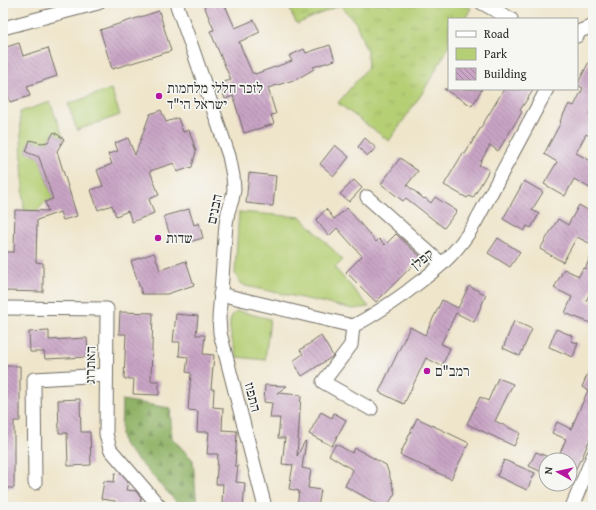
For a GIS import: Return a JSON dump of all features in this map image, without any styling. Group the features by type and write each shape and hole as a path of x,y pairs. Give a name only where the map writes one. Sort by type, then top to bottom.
{"street":[{"path":"3,28 98,3"},
{"name":"הבנים","path":"176,3 225,144 233,176 234,190 226,224 220,294"},
{"path":"482,3 509,18"},
{"path":"578,34 580,31 593,26"},
{"name":"קפלן","path":"353,326 382,309 442,264 464,241 546,90"},
{"path":"367,197 442,264"},
{"path":"220,294 353,326 351,345 323,382 371,409"},
{"name":"התפוז","path":"220,294 218,318 220,333 265,507"},
{"name":"האתרוג","path":"3,308 107,308 106,434 110,449 160,507"},
{"path":"35,483 34,379 106,375"},
{"path":"572,507 593,456"}],"green space":[{"path":"286,3 460,3 471,8 466,18 448,18 448,49 421,95 389,141 338,103 368,67 367,52 356,23 340,5 297,24"},
{"path":"111,89 120,115 77,130 68,104"},
{"path":"50,102 64,139 54,133 48,142 41,143 30,140 26,152 39,157 53,199 45,202 37,211 24,210 20,112"},
{"path":"239,212 301,217 343,260 335,268 369,307 353,309 246,286 240,283 235,273"},
{"path":"238,311 270,319 265,360 237,357 230,332 230,325 233,314"},
{"path":"122,400 170,408 172,438 193,460 197,507 181,507 123,444 121,435"}],"building":[{"path":"203,3 224,3 235,28 254,20 260,32 239,42 252,73 255,74 292,61 289,56 304,49 306,53 330,45 335,60 313,67 314,69 297,79 268,88 276,114 271,115 274,124 244,133 233,96 225,99 220,83 231,80 210,31 214,30"},
{"path":"159,11 171,51 112,69 100,30"},
{"path":"19,43 23,56 48,48 57,76 27,86 30,96 10,102 6,89 3,90 3,48"},
{"path":"593,54 593,106 589,114 593,116 593,138 586,134 576,153 593,162 593,190 574,179 565,196 544,184 557,162 544,154 569,104 574,106 583,88 578,86"},
{"path":"444,89 481,90 472,106"},
{"path":"503,90 533,90 520,110 522,112 498,151 490,145 479,165 489,170 473,198 469,196 467,198 444,185 463,153 465,154"},
{"path":"161,110 166,122 178,118 183,132 189,130 196,151 192,167 177,172 174,163 150,171 159,195 149,199 154,213 132,222 128,211 116,216 112,205 98,210 91,190 103,186 97,170 112,164 108,154 118,151 115,143 128,138 135,155 150,114"},
{"path":"54,132 64,139 57,151 77,216 63,220 60,212 37,220 36,262 43,263 43,292 3,291 3,252 14,252 15,210 48,211 45,202 53,199 39,157 26,152 30,140 41,143 48,142"},
{"path":"365,138 376,148 368,156 358,147"},
{"path":"335,145 349,157 334,176 320,164"},
{"path":"400,158 418,171 407,185 431,203 435,197 457,211 444,228 406,198 403,201 381,184"},
{"path":"249,173 276,176 273,206 246,203"},
{"path":"354,180 362,188 349,202 340,194"},
{"path":"524,181 543,192 532,210 539,214 531,228 527,226 524,231 503,219"},
{"path":"579,205 593,213 593,245 577,237 563,262 540,249 558,219 568,225"},
{"path":"347,208 376,242 379,239 385,245 396,234 421,257 376,302 346,272 362,256 337,228 329,236 316,220 326,209 334,219"},
{"path":"189,209 194,225 199,223 203,238 189,242 187,234 171,239 164,216"},
{"path":"498,238 520,252 510,267 488,253"},
{"path":"593,251 593,287 586,301 593,303 593,324 565,313 572,297 554,288 564,269 579,276 583,268 585,269"},
{"path":"154,253 160,270 186,261 194,285 167,294 142,294 131,261"},
{"path":"469,286 486,295 474,322 456,313 441,344 450,348 442,366 426,358 404,404 379,392 410,327 425,335 442,300 458,308"},
{"path":"120,312 153,313 151,381 159,381 159,395 133,394 134,379 124,379 126,334 119,334"},
{"path":"176,314 198,316 196,335 205,335 203,354 214,355 211,389 214,389 213,407 223,408 222,430 237,431 235,466 238,466 236,482 245,483 243,507 228,507 229,504 222,503 223,484 216,484 218,454 207,454 209,432 197,432 198,411 188,410 191,373 186,372 188,357 179,356 180,342 173,342"},
{"path":"514,321 532,329 520,356 503,348"},
{"path":"556,329 573,336 571,341 578,343 573,357 549,347"},
{"path":"49,331 49,340 87,338 88,357 45,359 44,352 30,352 29,332"},
{"path":"321,336 333,356 302,376 293,361 303,354 300,350"},
{"path":"593,361 593,432 578,464 578,452 560,452 566,439 552,433 557,422 571,429 588,390 582,387"},
{"path":"3,366 20,366 20,421 14,421 14,488 3,488"},
{"path":"498,378 513,384 495,421 520,433 514,446 467,424 480,397 488,401"},
{"path":"265,385 287,386 277,393 301,395 297,456 305,441 302,468 311,470 308,488 321,490 318,507 297,507 299,491 289,489 293,465 282,464 285,438 278,438 280,418 270,418 272,403 264,402"},
{"path":"80,399 81,432 90,432 91,465 68,466 67,433 59,433 58,400"},
{"path":"321,412 332,418 334,413 346,420 332,446 309,434"},
{"path":"417,418 469,443 451,479 400,455"},
{"path":"336,444 352,453 355,448 386,465 395,493 387,507 383,507 345,486 353,470 329,455"},
{"path":"536,452 538,453 538,470 529,466"},
{"path":"504,460 535,473 527,490 497,476"},
{"path":"115,473 121,474 128,482 126,490 136,491 141,498 140,507 114,507 115,501 101,499 104,481 114,482"}],"place":[{"name":"לזכר חללי מלחמות ישראל הי\"ד","path":"159,96"},
{"name":"שדות","path":"158,238"},
{"name":"רמב\"ם","path":"427,371"}]}
